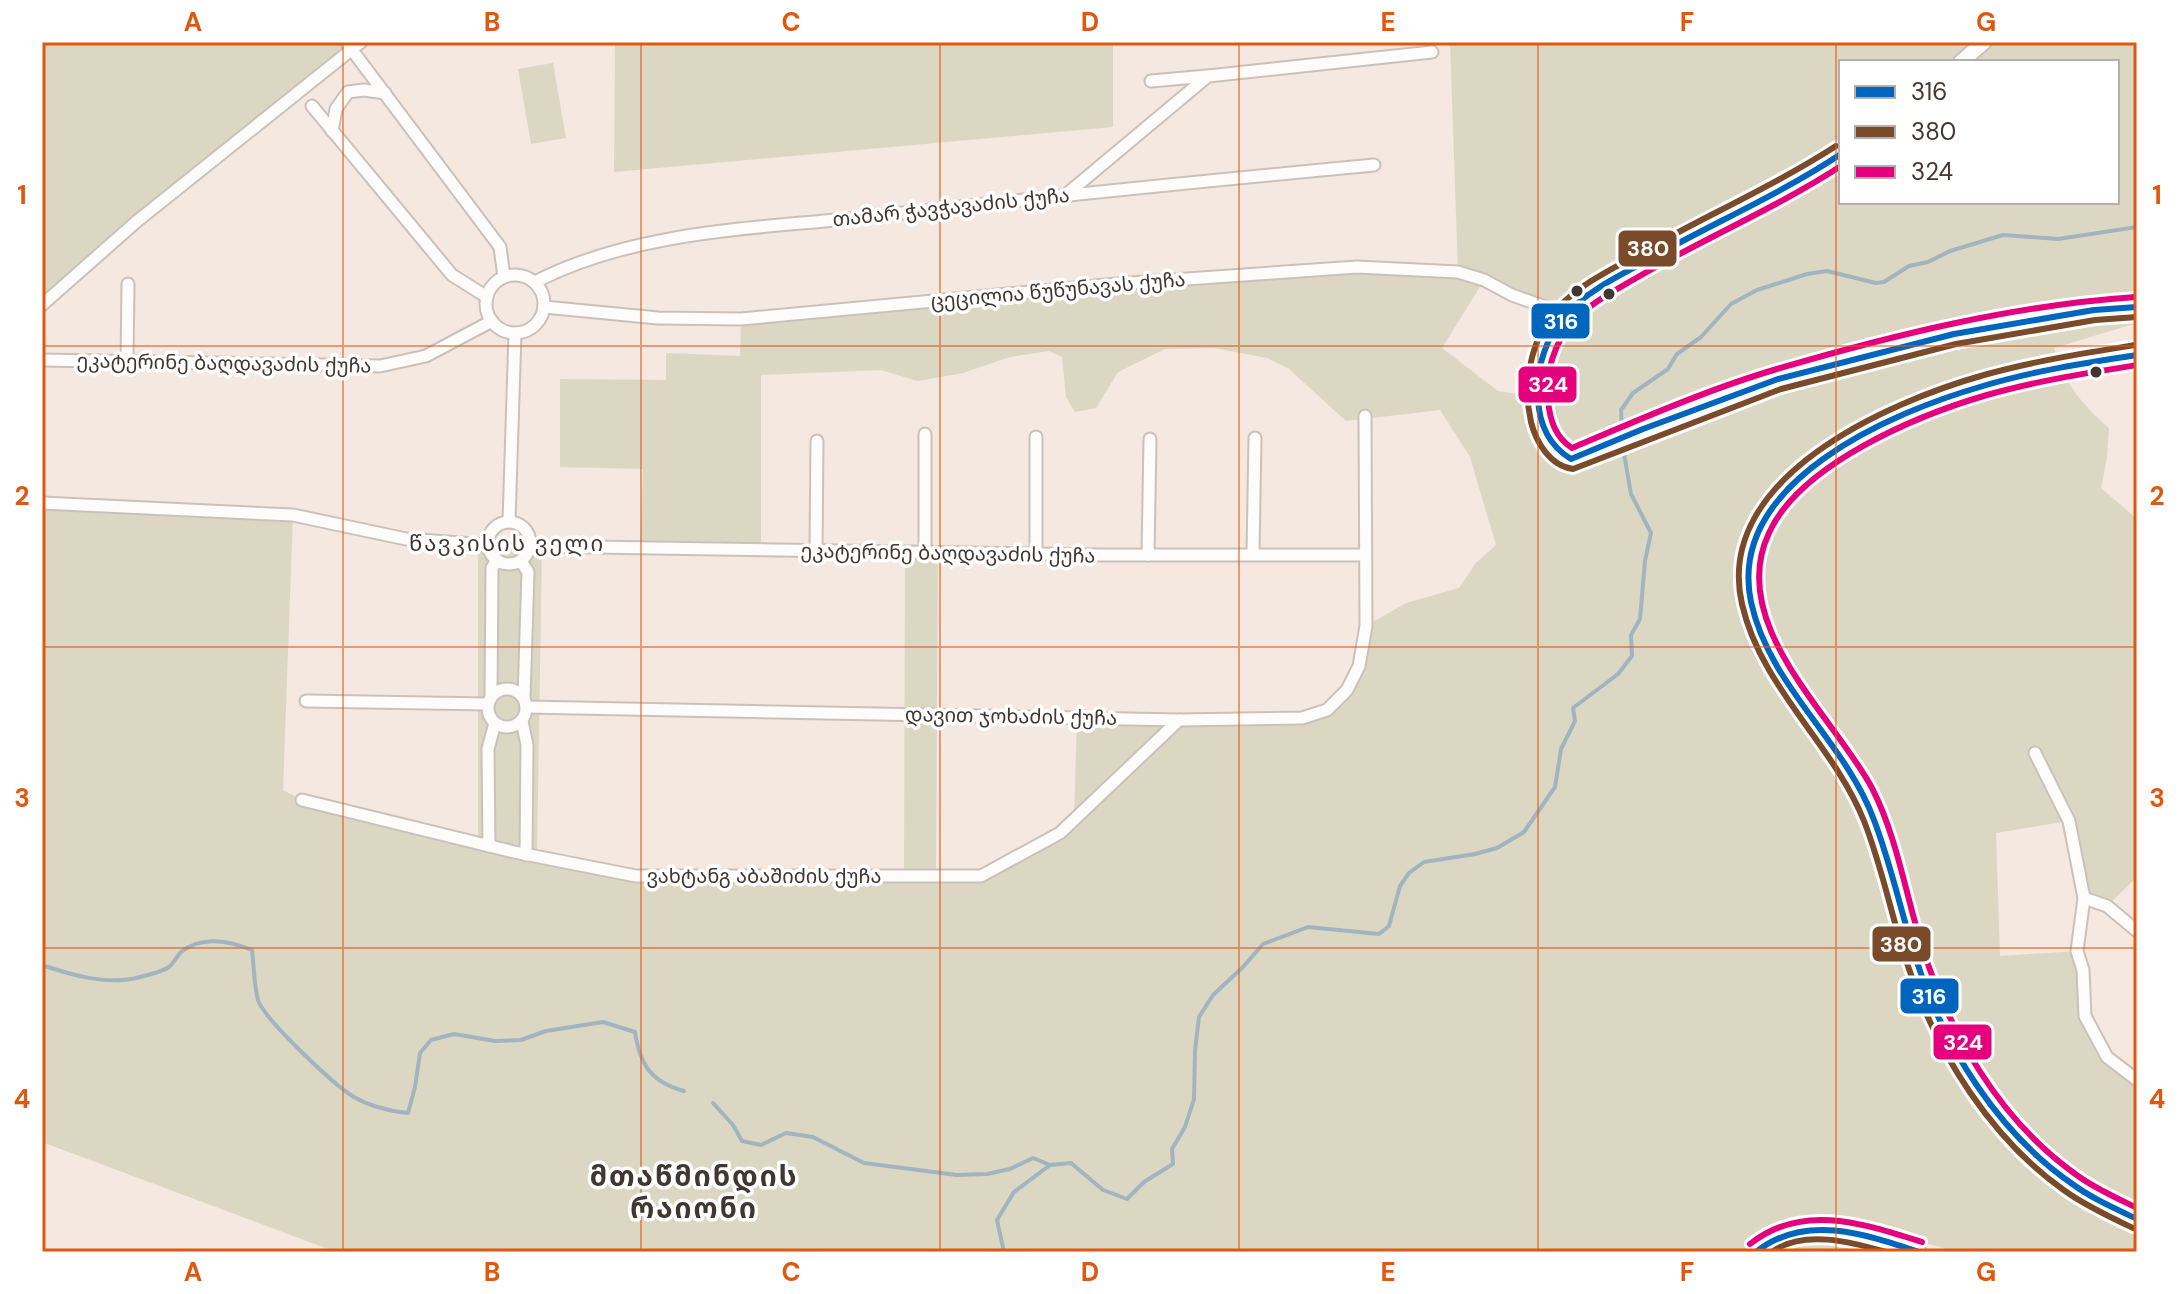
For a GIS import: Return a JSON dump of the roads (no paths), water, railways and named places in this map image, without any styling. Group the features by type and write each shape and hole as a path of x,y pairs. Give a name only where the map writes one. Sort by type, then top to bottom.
{"main road":[{"path":"1963,60 1984,42"},
{"path":"1839,155 1784,191 1640,263 1565,314 1547,344 1540,366 1537,398 1542,427 1552,447 1571,459 1778,379 1954,334 2094,310 2137,307"},
{"path":"2137,355 2060,368 1964,391 1883,425 1833,452 1800,476 1778,497 1764,517 1750,558 1749,578 1752,602 1765,642 1865,797 1927,989 1947,1032 1973,1076 2010,1125 2049,1165 2083,1191 2137,1219"},
{"path":"1756,1252 1774,1237 1802,1230 1879,1239 1919,1252"}],"street":[{"path":"42,305 136,222 348,46 361,42"},
{"path":"348,46 500,247 504,277"},
{"path":"1151,81 1432,52"},
{"path":"1066,194 1208,76"},
{"path":"332,131 336,109 348,92 364,90 385,93"},
{"path":"312,106 452,275 487,297"},
{"name":"თამარ ჭავჭავაძის ქუჩა","path":"535,282 564,267 606,252 703,233 1374,165"},
{"name":"ცეცილია წუწუნავას ქუჩა","path":"544,307 658,318 741,319 1168,279 1357,267 1458,272 1565,314"},
{"path":"514,275 525,276 535,282 541,289 544,307 534,326 515,333 498,327 487,309 490,289 504,277 514,275"},
{"path":"127,361 128,284"},
{"name":"ეკატერინე ბაღდავაძის ქუჩა","path":"42,360 380,366 426,356 492,321"},
{"path":"509,522 515,333"},
{"name":"დავით ჯოხაძის ქუჩა","path":"525,703 1179,720 1302,718 1327,710 1347,690 1359,666 1366,626 1365,416"},
{"path":"925,434 925,553"},
{"path":"1036,437 1036,554"},
{"path":"1253,554 1255,438"},
{"path":"1148,555 1150,439"},
{"path":"816,551 817,441"},
{"path":"42,503 293,515 406,539 488,545"},
{"path":"509,522 523,527 528,533 530,546 521,561 507,564 497,560 488,545 492,531 509,522"},
{"name":"ეკატერინე ბაღდავაძის ქუჩა","path":"530,546 925,553 1365,555"},
{"path":"497,560 492,568 489,714 495,723 508,727 522,721"},
{"path":"521,561 528,572 522,721 527,745 526,855"},
{"path":"306,701 489,701 505,689 514,690 525,703"},
{"name":"ვახტანგ აბაშიძის ქუჩა","path":"302,800 526,855 636,876 981,876 1060,833 1179,720"},
{"path":"489,846 488,749 495,723"},
{"path":"2035,753 2069,821 2084,898 2077,951 2083,970 2085,1016 2107,1057 2137,1080"},
{"path":"2084,898 2107,906 2137,931"}],"waterway":[{"path":"1622,433 1621,410 1633,393 1668,369 1677,354 1701,337 1731,304 1757,290 1827,271 1876,283 1884,282 1909,266 2003,235 2058,239 2137,227"},
{"path":"1004,1252 997,1220 1014,1192 1050,1165 1071,1163 1103,1190 1127,1199 1144,1182 1173,1164 1172,1149 1185,1127 1194,1099 1199,1017 1213,995 1263,944 1308,927 1379,934 1389,926 1400,886 1409,873 1424,862 1497,848 1524,832 1555,787 1561,749 1575,721 1573,708 1618,674 1632,656 1631,635 1640,619 1651,533 1631,494 1622,442"},
{"path":"42,965 90,978 116,980 166,969 181,952 198,943 225,942 252,950 258,1000 273,1022 301,1052 354,1097 394,1111 408,1113 420,1053 431,1040 454,1034 495,1041 521,1040 546,1031 603,1022 635,1032 640,1054 649,1070 663,1083 684,1091"},
{"path":"713,1103 733,1125 742,1141 761,1145 786,1133 813,1137 864,1163 957,1175 1010,1169 1033,1158 1050,1165"}],"district":[{"name":"წავკისის ველი","path":"507,543"},
{"name":"მთაწმინდის რაიონი","path":"694,1192"}]}
